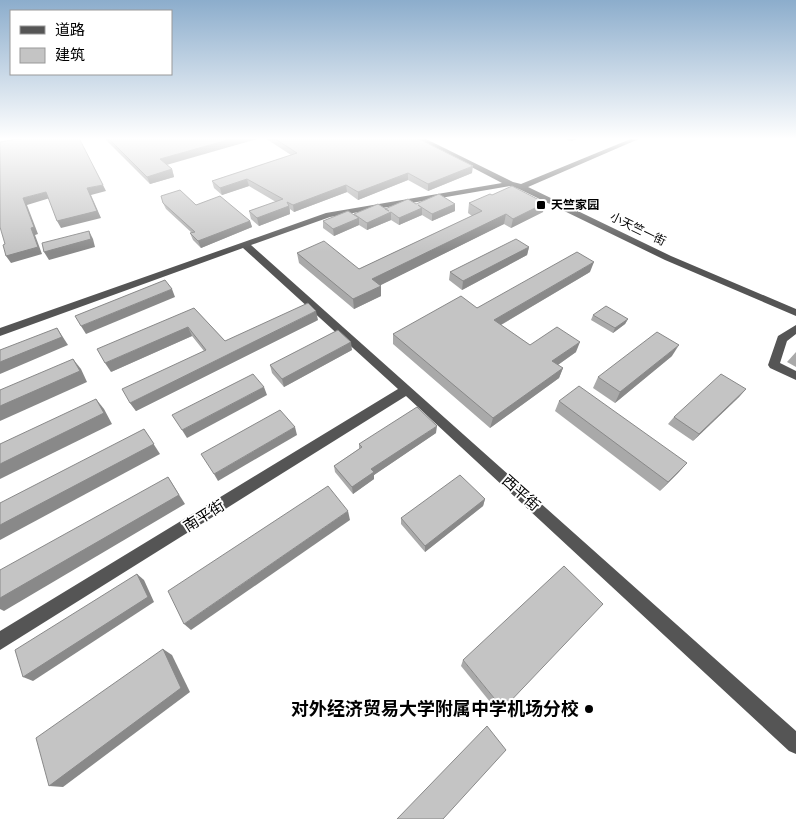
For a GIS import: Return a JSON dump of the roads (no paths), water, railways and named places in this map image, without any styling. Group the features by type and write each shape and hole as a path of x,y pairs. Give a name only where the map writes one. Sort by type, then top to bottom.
{"street":[{"name":"小天竺一街","path":"495,176 510,184 522,187 668,258 796,313"},
{"path":"522,187 548,176"},
{"path":"0,332 329,215 510,184"},
{"name":"西平街","path":"244,244 796,744"},
{"path":"796,329 782,339 774,365 796,376"},
{"name":"南平街","path":"0,641 407,390"}],"place":[{"name":"天竺家园","path":"541,205"},
{"name":"对外经济贸易大学附属中学机场分校","path":"589,709"}]}
